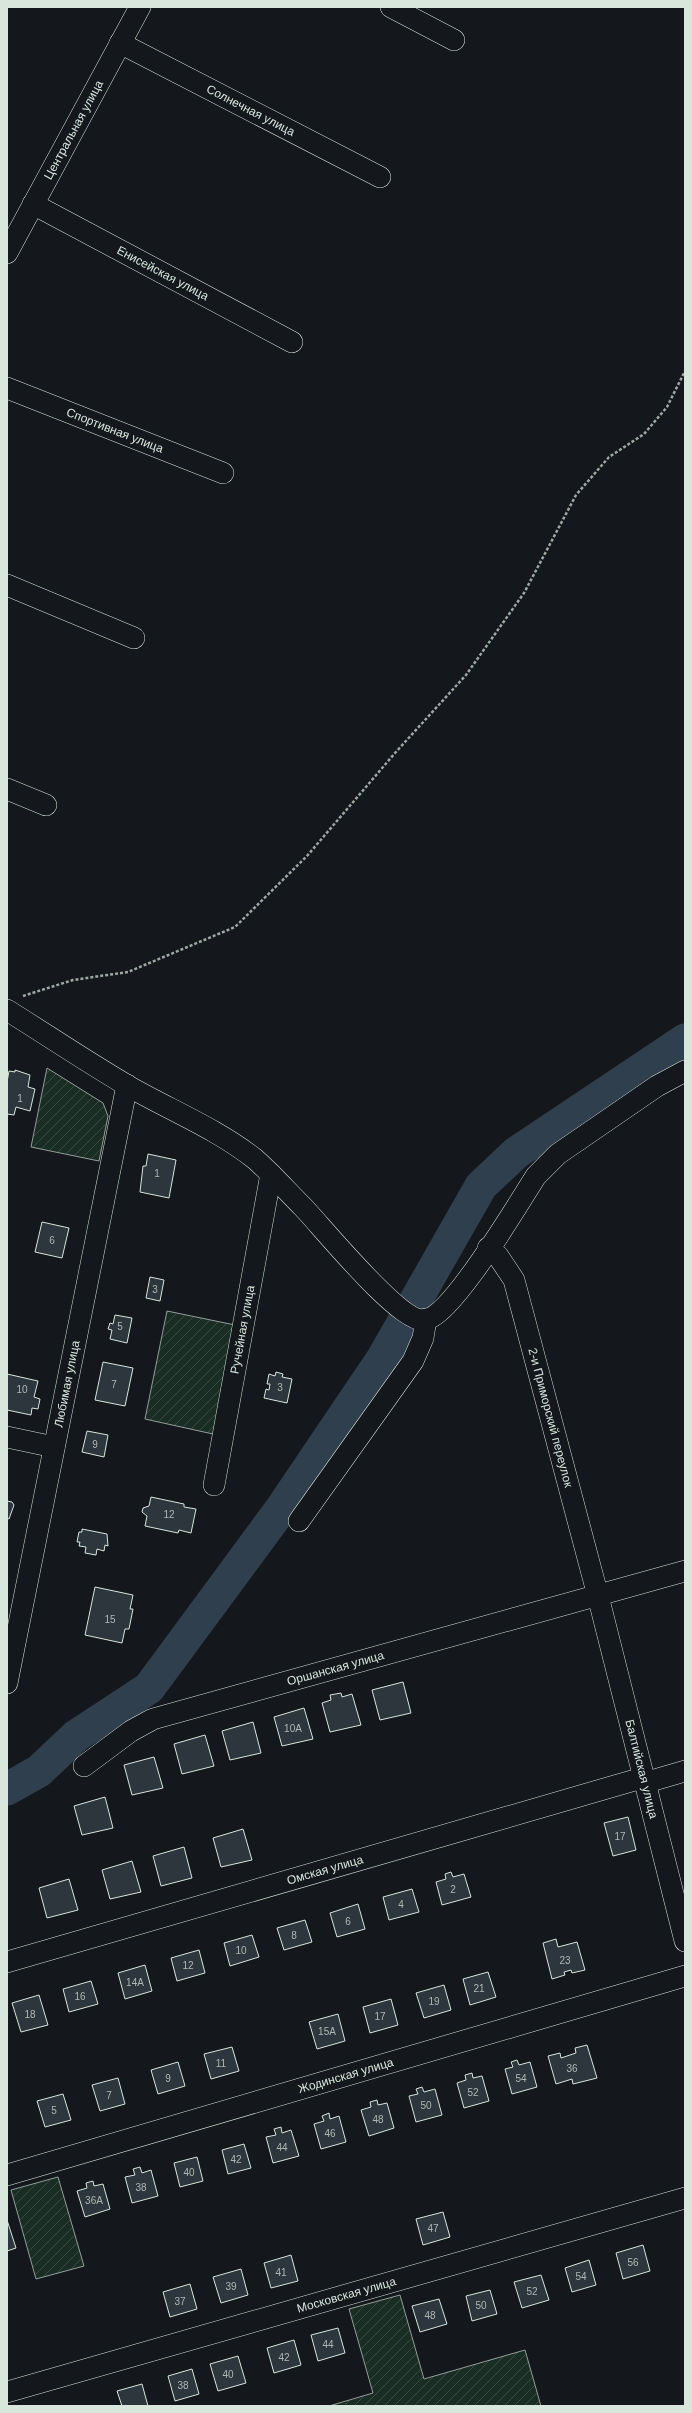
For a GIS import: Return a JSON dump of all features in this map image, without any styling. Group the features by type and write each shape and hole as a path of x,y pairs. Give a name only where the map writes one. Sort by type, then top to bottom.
{"street":[{"name":"Центральная улица","path":"7,253 140,7"},
{"path":"391,7 454,40"},
{"name":"Солнечная улица","path":"120,43 380,177"},
{"name":"Енисейская улица","path":"33,204 292,342"},
{"name":"Спортивная улица","path":"7,388 223,473"},
{"path":"7,585 134,638"},
{"path":"7,789 46,805"},
{"path":"13,1003 127,1085 225,1139 254,1159 271,1174 384,1296 412,1315 435,1317 447,1306 536,1176 558,1154 657,1086 685,1071"},
{"name":"Любимая улица","path":"7,1683 127,1085"},
{"name":"Ручейная улица","path":"214,1485 271,1174"},
{"name":"2-и Приморский переулок","path":"488,1248 498,1256 514,1280 598,1596"},
{"path":"299,1521 413,1361 423,1338 412,1315"},
{"path":"7,1437 54,1447"},
{"name":"Оршанская улица","path":"84,1766 131,1731 154,1719 685,1571"},
{"name":"Балтийская улица","path":"598,1596 643,1780 685,1941"},
{"name":"Омская улица","path":"7,1962 643,1780 685,1771"},
{"name":"Жодинская улица","path":"7,2175 685,1976"},
{"name":"Московская улица","path":"7,2392 685,2198"}],"path":[{"path":"13,1003 73,980 128,972 235,926 307,856 395,753 466,675 524,593 576,495 609,457 644,434 667,407 685,371"}],"green space":[{"path":"47,1068 103,1103 108,1116 99,1161 31,1147"},
{"path":"167,1311 235,1325 213,1434 145,1419"},
{"path":"58,2177 84,2266 36,2279 11,2190"},
{"path":"400,2295 424,2379 525,2350 541,2406 329,2406 373,2393 349,2309"}],"building":[{"path":"15,1070 30,1075 28,1087 35,1089 30,1111 16,1107 14,1115 7,1114 7,1082 9,1071 15,1072"},
{"path":"148,1154 176,1160 169,1198 140,1192 143,1166 146,1166"},
{"path":"42,1222 69,1228 62,1258 35,1252"},
{"path":"150,1277 164,1280 160,1301 146,1298"},
{"path":"115,1315 132,1318 127,1343 110,1339 112,1330 108,1329 110,1323 113,1324"},
{"path":"103,1362 133,1368 125,1406 95,1400"},
{"path":"276,1372 283,1374 282,1377 292,1379 287,1403 264,1398 266,1389 269,1390 270,1384 267,1384 269,1374 275,1376"},
{"path":"7,1374 38,1381 34,1397 40,1399 38,1409 32,1408 31,1415 7,1410"},
{"path":"87,1431 108,1435 104,1457 82,1452"},
{"path":"151,1497 184,1504 184,1507 196,1509 191,1533 179,1530 178,1533 145,1526 147,1516 142,1512 143,1508 149,1506"},
{"path":"7,1501 12,1502 14,1505 9,1519 7,1518"},
{"path":"82,1529 107,1534 108,1546 105,1545 104,1551 97,1549 96,1555 85,1553 86,1547 79,1546 80,1542 77,1542 79,1532 82,1532"},
{"path":"95,1587 133,1595 130,1609 133,1609 129,1629 125,1629 122,1643 85,1635"},
{"path":"403,1682 411,1713 380,1720 372,1690"},
{"path":"341,1693 342,1697 352,1694 361,1725 330,1732 322,1703 331,1700 330,1695"},
{"path":"304,1708 313,1739 282,1746 274,1717"},
{"path":"253,1722 261,1753 230,1760 222,1731"},
{"path":"205,1735 214,1766 182,1774 174,1744"},
{"path":"154,1757 163,1788 132,1795 124,1765"},
{"path":"105,1797 113,1828 82,1835 74,1806"},
{"path":"628,1817 636,1850 613,1856 604,1823"},
{"path":"243,1829 252,1860 221,1867 213,1838"},
{"path":"184,1847 192,1878 161,1886 153,1856"},
{"path":"132,1861 141,1892 110,1899 102,1870"},
{"path":"451,1872 453,1877 464,1874 471,1897 442,1905 436,1882 446,1879 445,1874"},
{"path":"69,1879 78,1910 47,1918 39,1888"},
{"path":"412,1889 419,1912 389,1920 383,1897"},
{"path":"358,1904 365,1929 337,1937 330,1913"},
{"path":"305,1920 312,1942 284,1950 277,1928"},
{"path":"252,1935 259,1957 230,1966 224,1943"},
{"path":"556,1939 558,1947 577,1942 585,1970 572,1973 571,1970 564,1972 565,1975 552,1979 543,1943"},
{"path":"199,1950 205,1973 177,1981 171,1958"},
{"path":"145,1965 152,1991 125,1999 118,1973"},
{"path":"488,1972 496,1997 470,2005 463,1979"},
{"path":"91,1981 98,2004 69,2012 63,1989"},
{"path":"444,1985 451,2010 424,2018 416,1993"},
{"path":"39,1995 48,2025 21,2032 12,2003"},
{"path":"391,1999 398,2025 370,2033 363,2007"},
{"path":"338,2014 345,2041 317,2049 309,2022"},
{"path":"587,2045 597,2078 573,2084 572,2079 556,2084 548,2056 560,2053 561,2058 576,2053 575,2048"},
{"path":"232,2047 239,2071 211,2079 204,2054"},
{"path":"517,2060 519,2065 530,2062 537,2087 512,2094 505,2069 513,2067 511,2062"},
{"path":"178,2062 185,2086 158,2094 151,2070"},
{"path":"472,2073 473,2078 482,2076 489,2101 464,2108 457,2083 466,2080 465,2075"},
{"path":"118,2078 125,2104 100,2111 92,2085"},
{"path":"422,2087 424,2092 435,2089 442,2115 416,2122 409,2096 418,2094 416,2089"},
{"path":"63,2094 71,2120 45,2127 37,2101"},
{"path":"377,2100 378,2105 387,2103 394,2128 369,2136 361,2110 371,2107 370,2102"},
{"path":"329,2113 330,2119 339,2116 346,2142 321,2149 314,2124 324,2121 322,2116"},
{"path":"281,2127 282,2133 291,2130 299,2156 273,2163 266,2137 276,2135 274,2129"},
{"path":"244,2144 251,2168 228,2174 222,2150"},
{"path":"197,2157 203,2181 180,2187 174,2163"},
{"path":"140,2167 142,2173 151,2170 158,2196 132,2203 125,2177 135,2175 133,2169"},
{"path":"93,2181 94,2186 103,2184 110,2209 85,2217 77,2191 87,2188 86,2183"},
{"path":"443,2212 450,2237 423,2245 416,2219"},
{"path":"7,2220 16,2248 7,2251"},
{"path":"643,2245 650,2271 623,2279 616,2253"},
{"path":"291,2255 298,2281 271,2288 264,2263"},
{"path":"589,2260 596,2285 572,2292 565,2268"},
{"path":"241,2269 248,2295 221,2303 213,2277"},
{"path":"541,2275 549,2300 522,2308 514,2282"},
{"path":"190,2284 197,2309 170,2317 163,2292"},
{"path":"490,2290 497,2314 472,2321 466,2296"},
{"path":"439,2299 447,2324 420,2332 412,2306"},
{"path":"338,2328 345,2353 318,2361 311,2335"},
{"path":"294,2340 301,2365 274,2373 267,2348"},
{"path":"238,2356 246,2383 218,2391 210,2364"},
{"path":"192,2369 199,2394 175,2401 168,2376"},
{"path":"142,2384 148,2406 122,2406 117,2391"}],"waterway":[{"path":"7,1789 39,1771 76,1736 149,1688 281,1509 383,1358 481,1186 516,1153 685,1040"}]}
